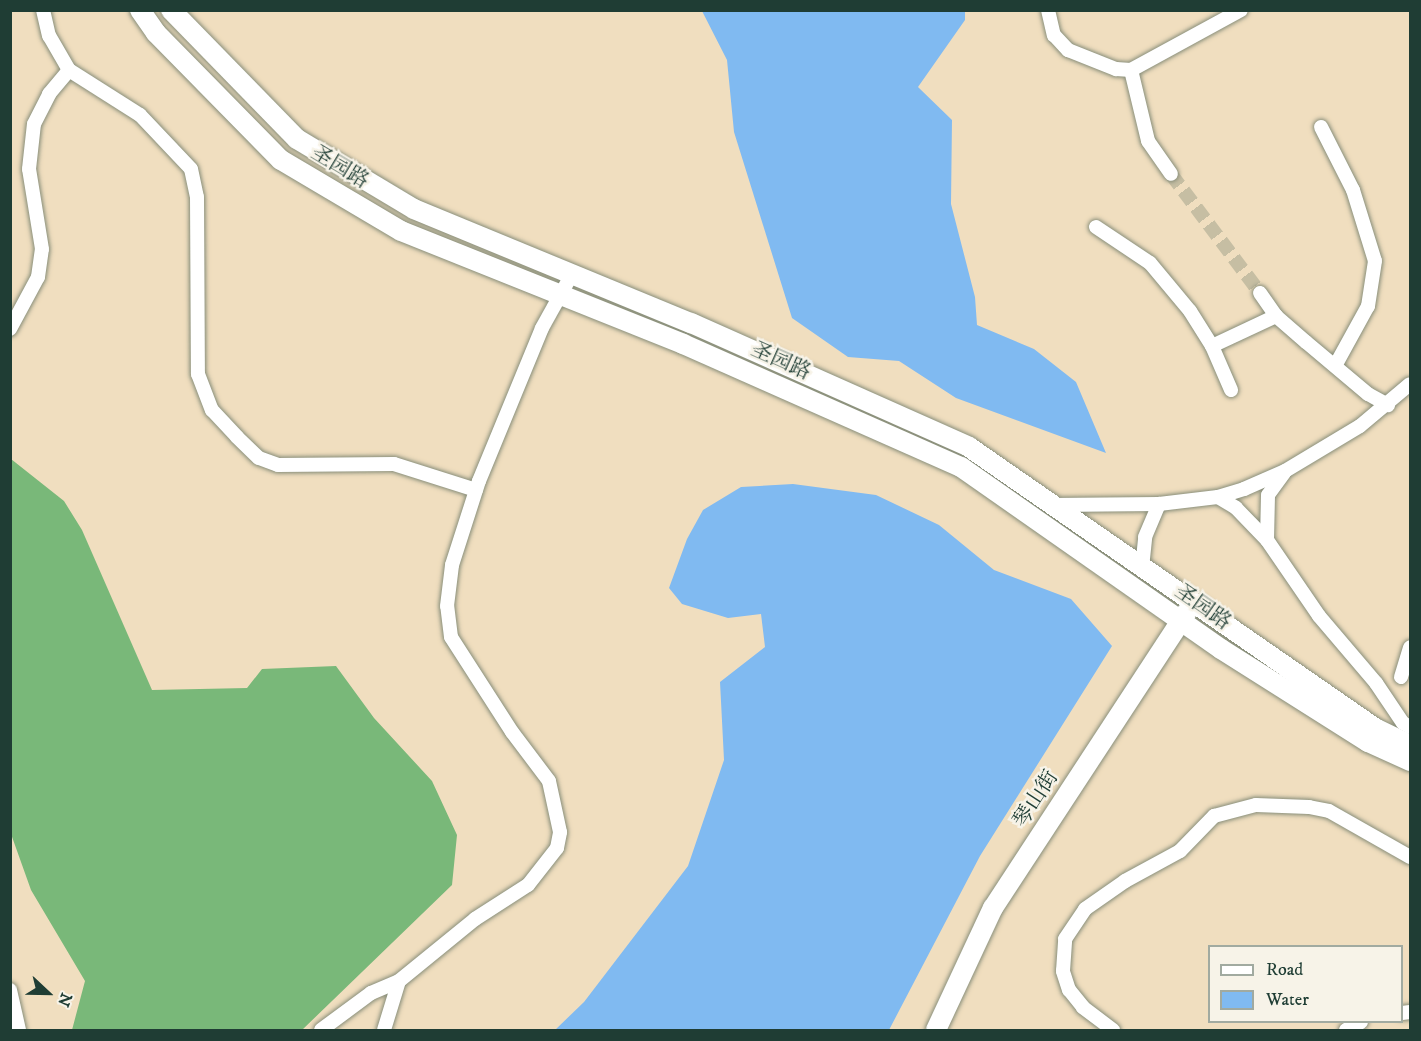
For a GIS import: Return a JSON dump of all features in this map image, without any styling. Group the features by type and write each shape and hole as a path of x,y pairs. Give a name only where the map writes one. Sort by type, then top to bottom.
{"street":[{"path":"43,10 49,36 69,70 140,115 191,169 197,197 198,374 212,410 259,458 278,465 394,464 476,490"},
{"name":"圣园路","path":"140,10 156,33 281,160 401,231 683,344 961,467 1182,622 1368,742 1410,761"},
{"name":"圣园路","path":"171,10 297,139 414,209 572,274 969,447 1375,728 1410,745"},
{"path":"1048,10 1054,35 1068,50 1116,69 1131,70 1241,10"},
{"path":"10,329 39,277 42,249 29,169 34,124 49,94 69,70"},
{"path":"1131,70 1148,141 1171,174"},
{"path":"1321,127 1353,190 1376,261 1368,306 1335,366"},
{"path":"1096,227 1150,263 1190,310 1212,346 1231,390"},
{"path":"321,1030 371,993 399,981 475,919 528,885 557,848 560,832 549,781 512,732 452,638 447,606 452,565 476,490 542,328 572,274"},
{"path":"1260,293 1276,316 1335,366 1388,405"},
{"path":"1212,346 1276,316"},
{"path":"1052,505 1159,504 1218,497 1285,471 1388,405 1410,384"},
{"path":"1267,540 1268,495 1285,471"},
{"path":"1218,497 1236,508 1267,540 1319,616 1376,683 1403,723 1410,727"},
{"path":"1143,568 1145,537 1159,504"},
{"name":"琴山街","path":"936,1030 993,908 1182,622 1192,603"},
{"path":"1401,677 1410,647"},
{"path":"1113,1030 1083,1007 1069,990 1063,971 1065,939 1084,909 1180,851 1214,816 1256,806 1309,807 1329,811 1410,857"},
{"path":"384,1030 399,981"},
{"path":"10,990 18,1030"}],"green space":[{"path":"11,459 64,501 82,530 152,690 247,688 262,669 336,666 374,718 432,781 457,835 452,885 302,1030 72,1030 85,981 31,890 11,834"}],"water":[{"path":"702,11 965,11 965,20 918,87 952,120 951,204 975,297 977,325 1034,349 1076,382 1106,453 956,398 899,361 848,357 792,318 734,132 727,60"},
{"path":"793,484 876,495 939,525 994,570 1071,599 1112,646 980,856 889,1030 555,1030 584,1002 688,866 724,760 720,682 765,647 761,614 728,618 682,604 669,588 687,539 703,510 741,487"}],"tunnel":[{"path":"1171,174 1260,293"}]}
